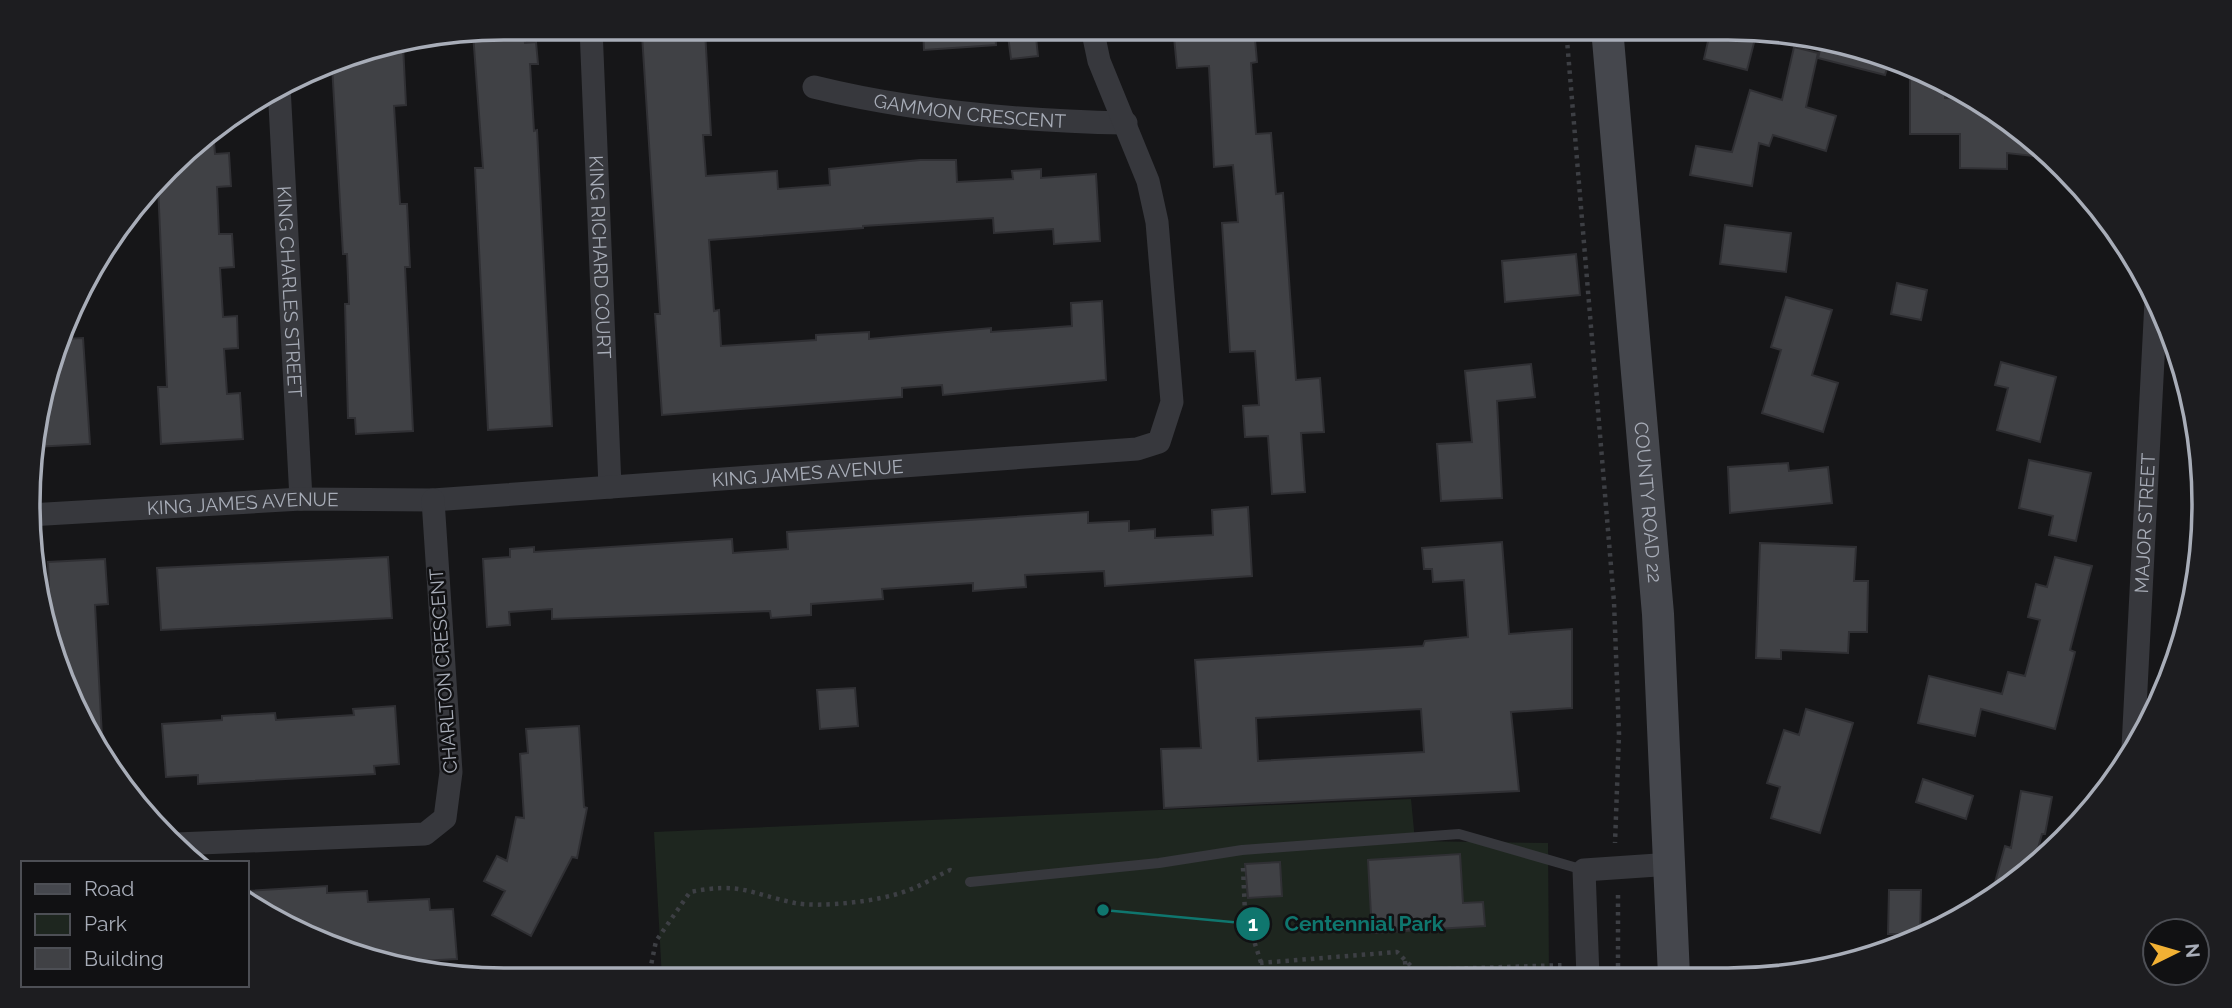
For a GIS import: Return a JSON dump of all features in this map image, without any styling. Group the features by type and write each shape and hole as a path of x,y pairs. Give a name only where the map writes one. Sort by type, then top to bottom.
{"main road":[{"name":"COUNTY ROAD 22","path":"1608,40 1658,614 1672,864 1674,968"}],"street":[{"name":"KING RICHARD COURT","path":"591,40 610,486"},
{"name":"KING JAMES AVENUE","path":"40,514 301,499 433,500 1137,449 1159,442 1172,402 1157,222 1148,180 1099,61 1094,40"},
{"name":"GAMMON CRESCENT","path":"814,87 865,99 1036,121 1126,123"},
{"name":"KING CHARLES STREET","path":"280,98 301,499"},
{"name":"MAJOR STREET","path":"2134,728 2155,324"},
{"name":"CHARLTON CRESCENT","path":"188,844 425,834 445,818 451,772 433,500"},
{"path":"1587,968 1584,870 1672,864"}],"lane":[{"path":"970,882 1159,863 1242,850 1459,834 1584,870"}],"path":[{"path":"1567,40 1614,602 1619,734 1615,843"},
{"path":"1242,850 1245,913 1262,968"},
{"path":"650,968 656,941 690,892 721,886 743,888 797,903 838,904 904,892 950,870 970,882"},
{"path":"1618,895 1618,968"},
{"path":"1260,963 1397,952 1413,968"},
{"path":"1405,960 1405,968"}],"green space":[{"path":"1411,799 1415,841 1548,843 1549,968 661,968 654,832"}],"building":[{"path":"642,40 706,40 711,135 703,135 706,176 777,171 778,189 830,185 829,169 920,160 956,160 957,182 1013,179 1012,171 1041,169 1041,178 1096,174 1100,241 1054,244 1053,229 994,233 993,218 709,240 714,311 719,310 721,346 816,340 816,335 869,332 869,339 991,328 991,332 1072,326 1071,303 1102,301 1106,380 943,395 942,385 902,388 902,397 662,415 655,314 660,314"},
{"path":"924,40 996,40 996,45 924,50"},
{"path":"1009,40 1036,40 1038,56 1011,59"},
{"path":"1174,40 1255,40 1257,62 1251,63 1256,134 1271,133 1276,194 1283,193 1296,380 1320,378 1324,432 1301,433 1305,492 1272,494 1268,436 1245,437 1243,406 1259,405 1255,351 1230,352 1222,223 1238,222 1233,165 1214,167 1209,66 1177,68"},
{"path":"1708,40 1754,41 1747,70 1704,59"},
{"path":"474,41 536,42 538,64 530,64 534,131 537,130 552,426 488,430 475,168 483,168"},
{"path":"1794,47 1818,53 1806,107 1836,116 1826,151 1773,135 1769,146 1759,143 1752,186 1690,175 1696,146 1732,152 1750,90 1782,100"},
{"path":"1820,49 1887,69 1885,75 1818,58"},
{"path":"403,51 406,105 394,106 400,204 407,204 410,267 405,267 413,431 356,434 355,418 348,418 345,304 349,304 347,254 343,254 333,74"},
{"path":"1910,78 1986,118 2035,156 2007,153 2007,169 1960,168 1960,134 1910,134"},
{"path":"214,142 215,154 229,153 231,186 217,187 219,234 232,234 234,267 220,268 223,317 237,316 238,348 224,349 227,394 240,393 243,439 161,444 158,387 167,387 158,194"},
{"path":"1725,225 1791,233 1786,272 1720,264"},
{"path":"1576,254 1580,295 1505,302 1502,261"},
{"path":"1897,283 1927,290 1921,320 1891,314"},
{"path":"1786,297 1832,310 1812,375 1838,383 1823,432 1762,413 1781,350 1771,347"},
{"path":"83,338 90,444 44,446 56,384 71,339"},
{"path":"2001,362 2056,377 2040,442 1997,430 2008,388 1995,385"},
{"path":"1531,364 1535,397 1497,401 1502,498 1441,501 1437,444 1472,442 1465,371"},
{"path":"2029,460 2091,473 2076,541 2049,535 2053,516 2019,508"},
{"path":"1788,463 1789,471 1828,467 1832,503 1730,513 1728,467"},
{"path":"1248,507 1252,576 1105,586 1104,571 1025,575 1026,587 973,591 973,583 882,589 883,599 811,604 811,615 771,618 770,611 552,619 552,609 509,612 510,625 487,627 483,559 510,557 510,549 534,547 534,552 732,539 733,553 788,549 787,532 1088,512 1088,523 1129,521 1129,531 1155,529 1155,538 1213,535 1212,510"},
{"path":"1502,542 1509,634 1572,629 1572,708 1511,712 1519,791 1164,808 1161,749 1201,748 1195,660 1423,646 1425,641 1468,637 1464,580 1433,582 1432,569 1424,569 1422,548","holes":["1421,709 1424,752 1258,761 1256,718"]},
{"path":"1760,543 1856,547 1854,581 1868,581 1867,632 1849,632 1848,653 1781,650 1781,659 1756,658"},
{"path":"388,557 392,618 161,630 157,568"},
{"path":"2055,557 2092,566 2070,650 2075,652 2055,729 1981,709 1975,736 1918,723 1929,676 2002,694 2008,672 2025,676 2040,620 2028,617 2036,584 2047,587"},
{"path":"105,559 108,604 95,605 102,736 76,681 56,624 48,587 48,562"},
{"path":"855,688 858,726 820,729 817,690"},
{"path":"395,706 399,764 374,766 375,774 198,784 198,775 166,777 162,724 222,720 222,716 275,713 276,720 354,715 353,709"},
{"path":"1806,709 1853,723 1820,833 1771,818 1780,787 1767,783 1784,730 1799,735"},
{"path":"579,726 584,807 587,808 577,858 572,857 531,936 492,915 505,891 484,881 497,856 507,861 516,817 524,818 520,754 528,753 526,729"},
{"path":"1923,779 1973,796 1966,819 1916,802"},
{"path":"2021,791 2052,797 2045,834 2042,834 2038,850 1995,883 2005,846 2011,848"},
{"path":"1460,854 1463,903 1483,902 1485,926 1372,933 1368,860"},
{"path":"1280,862 1282,896 1248,898 1245,864"},
{"path":"327,886 327,893 367,891 368,902 429,899 430,910 453,909 457,959 424,961 355,943 299,920 248,891"},
{"path":"1889,890 1921,890 1920,925 1900,934 1888,934"}],"place":[{"name":"Centennial Park","path":"1103,910"}]}
